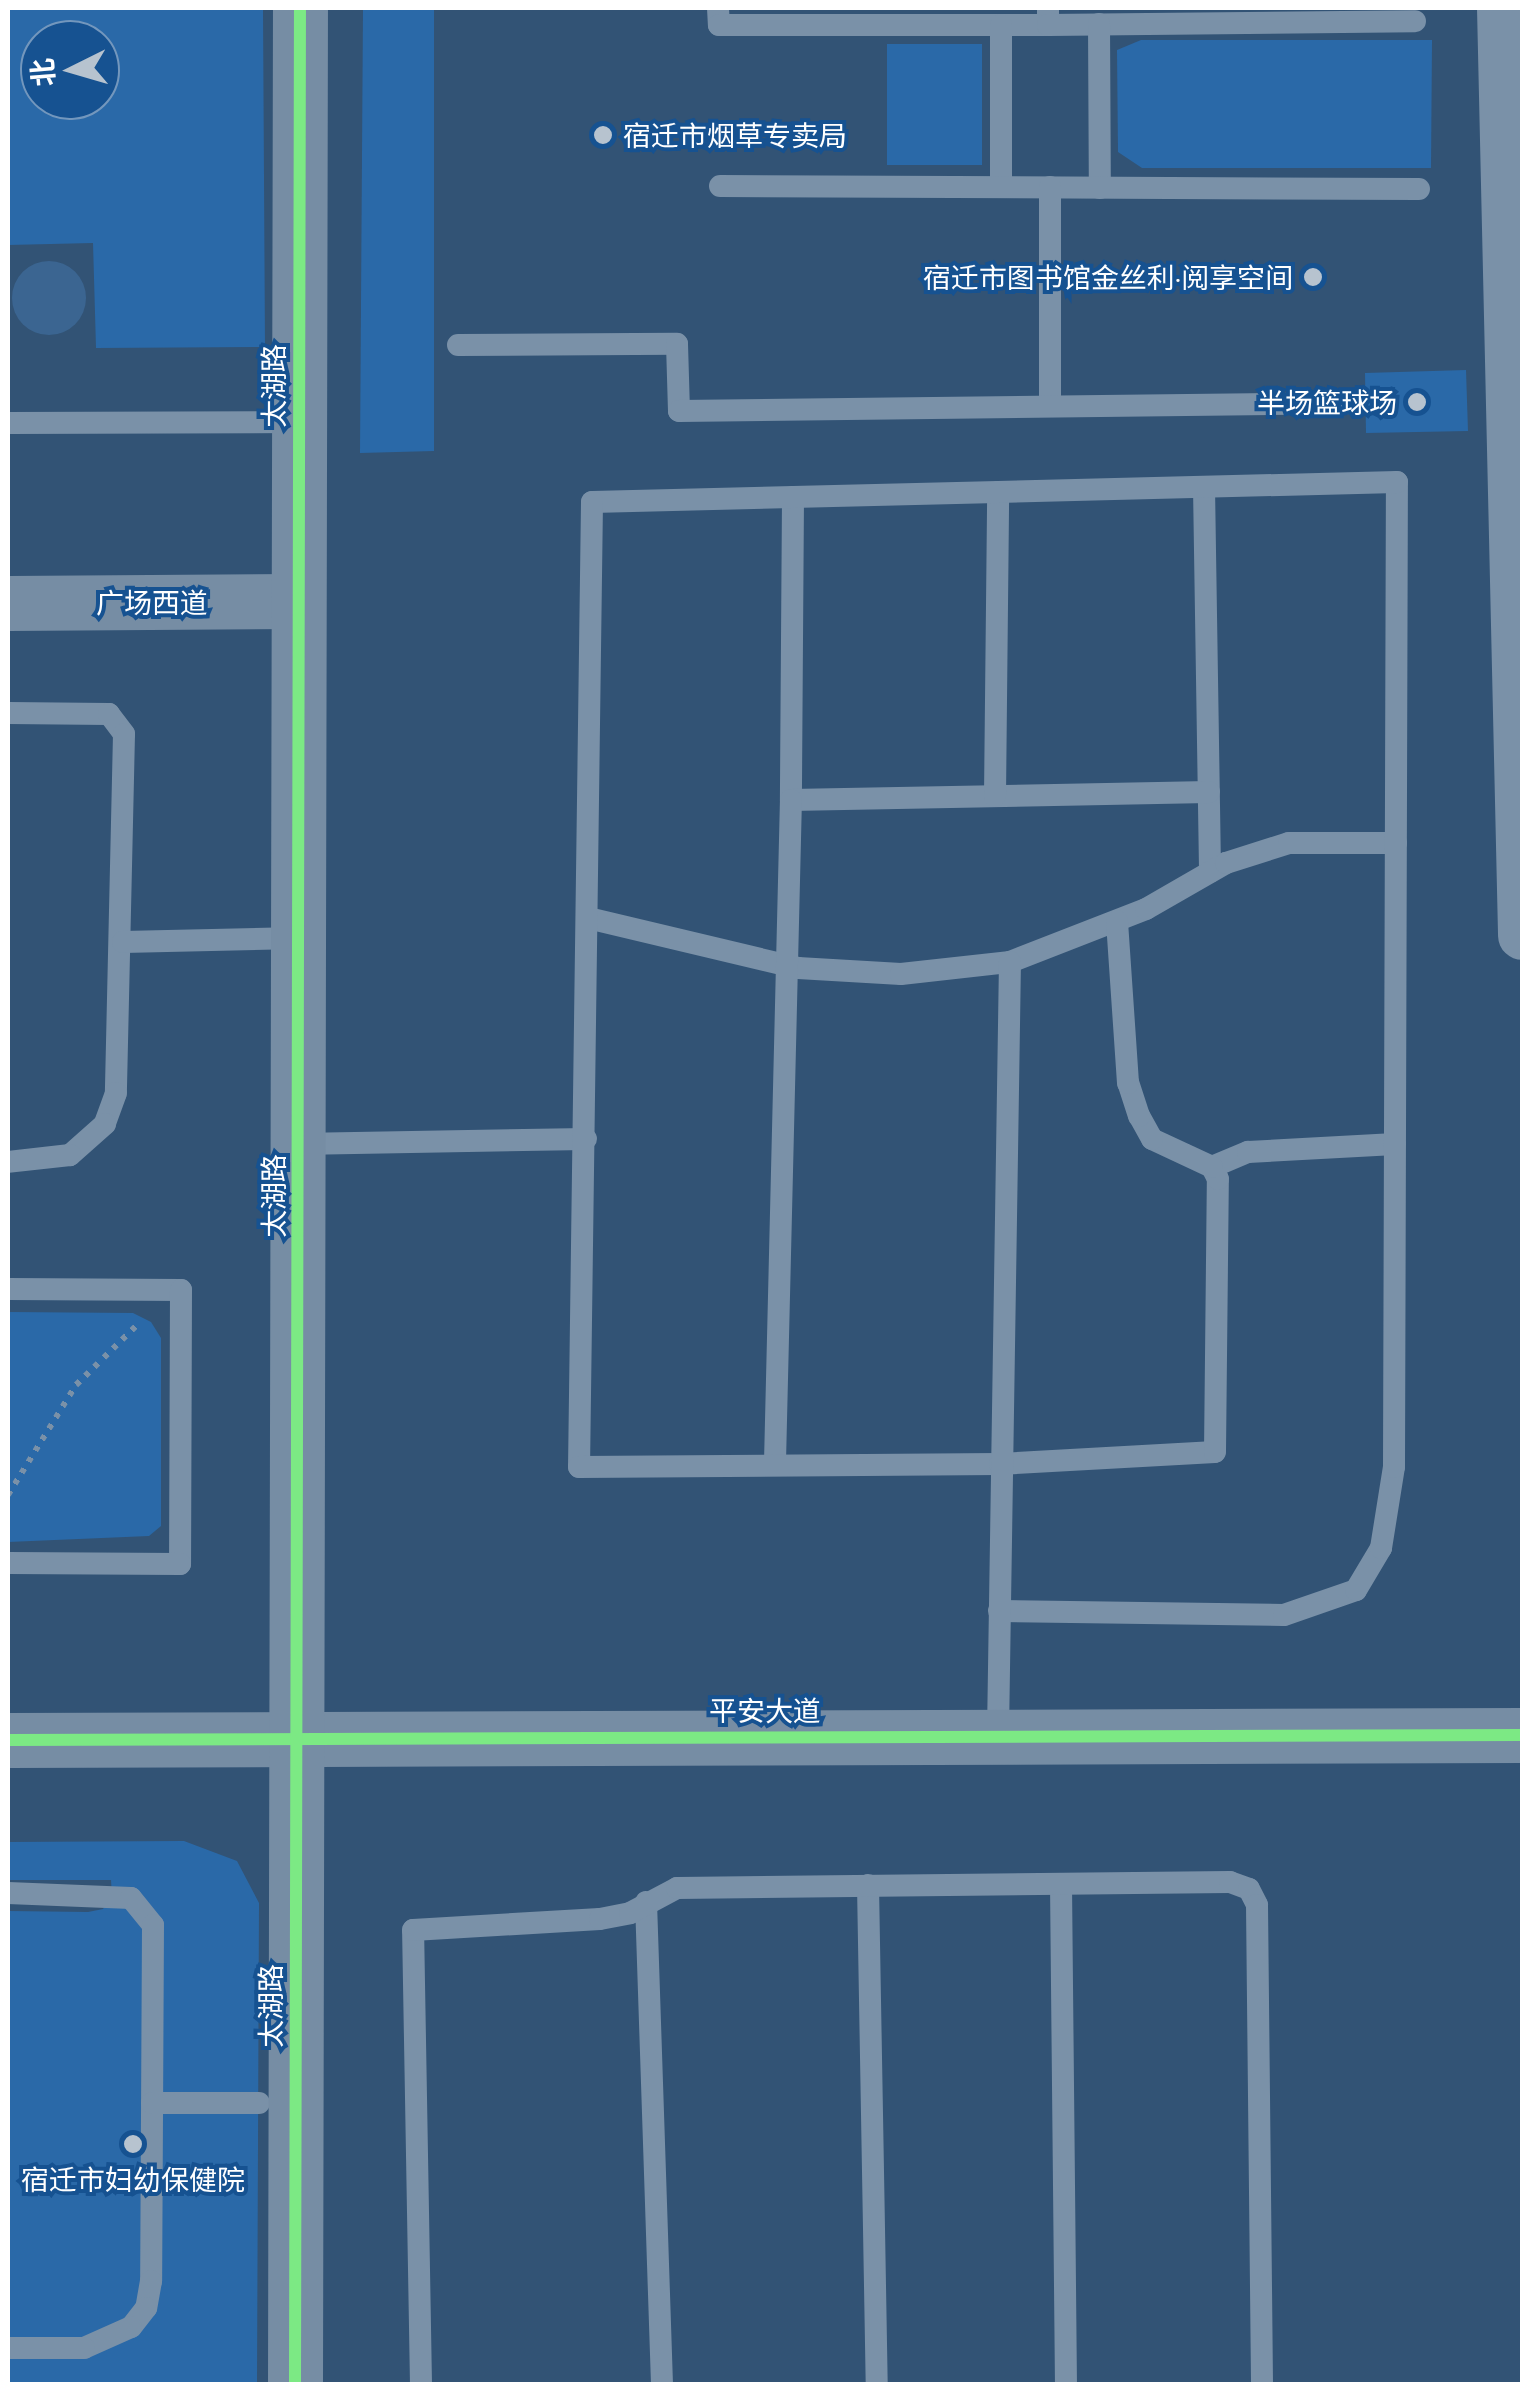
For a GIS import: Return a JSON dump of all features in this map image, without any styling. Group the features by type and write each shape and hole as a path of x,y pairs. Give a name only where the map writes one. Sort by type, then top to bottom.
{"street":[{"name":"太湖路","path":"295,2384 300,8"},
{"path":"1500,8 1520,668 1522,936"},
{"name":"广场西道","path":"8,603 297,601"},
{"name":"平安大道","path":"8,1740 1522,1735"}],"lane":[{"path":"718,8 719,25 1001,25 1048,16 1099,24 1415,21"},
{"path":"1099,24 1100,188"},
{"path":"1001,25 1002,187"},
{"path":"720,186 1418,189"},
{"path":"1050,187 1050,405"},
{"path":"458,345 677,344 679,412 1356,403"},
{"path":"8,424 298,422"},
{"path":"999,1612 1284,1615 1356,1590 1381,1548 1394,1467 1397,482 592,502 579,1467 774,1462 1000,1464 1216,1452 1218,1179 1212,1167 1152,1139 1140,1116 1128,1083 1117,921"},
{"path":"1204,487 1210,872"},
{"path":"995,796 998,492"},
{"path":"774,1462 791,800 793,497"},
{"path":"8,714 108,714 120,720 123,942 121,1066 104,1124 70,1155 8,1162"},
{"path":"791,800 1209,792"},
{"path":"588,918 786,965 900,974 1010,962 1117,921 1210,872 1290,842 1396,843"},
{"path":"123,942 298,938"},
{"path":"998,1734 1010,962"},
{"path":"298,1144 586,1139"},
{"path":"1212,1167 1248,1152 1395,1144"},
{"path":"8,1289 181,1290 180,1564 8,1564"},
{"path":"420,2384 413,1930 600,1918 677,1888 1230,1882 1249,1888 1257,1905 1262,2384"},
{"path":"1061,1884 1066,2384"},
{"path":"868,1886 877,2384"},
{"path":"8,1893 103,1893 132,1898 153,1925 146,2308 131,2326 84,2348 8,2348"},
{"path":"646,1902 662,2384"},
{"path":"152,2103 258,2103"}],"path":[{"path":"8,1495 76,1385 181,1290"}],"shaded area":[{"path":"8,8 263,8 265,347 96,348 93,243 8,245"},
{"path":"363,8 434,8 434,451 360,453"},
{"path":"1141,40 1432,40 1431,168 1142,168 1118,152 1117,50"},
{"path":"887,44 982,44 982,165 887,165"},
{"path":"49,261 75,272 86,298 75,324 49,335 23,324 12,298 23,272"},
{"name":"半场篮球场","path":"1466,370 1468,431 1366,433 1365,373"},
{"path":"8,1312 133,1313 151,1322 161,1338 161,1526 149,1536 8,1542"},
{"name":"宿迁市妇幼保健院","path":"184,1841 237,1861 259,1903 257,2384 8,2384 8,1911 88,1912 103,1909 112,1896 111,1880 8,1880 8,1842"}],"cycle path":[{"path":"295,2384 300,8"},
{"path":"8,1740 1522,1735"}],"place":[{"name":"宿迁市烟草专卖局","path":"603,135"},
{"name":"宿迁市图书馆金丝利·阅享空间","path":"1313,277"},
{"name":"半场篮球场","path":"1417,402"},
{"name":"宿迁市妇幼保健院","path":"133,2144"}]}
